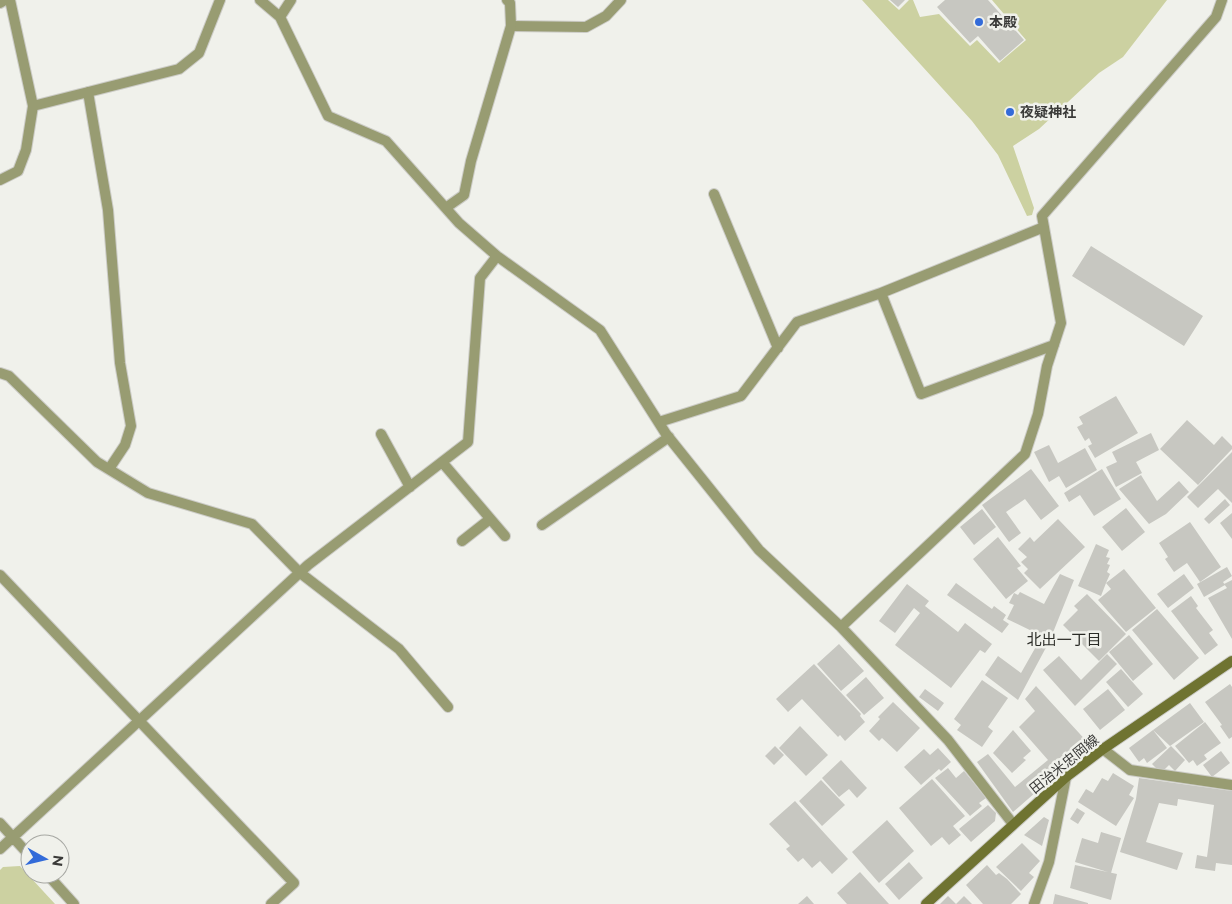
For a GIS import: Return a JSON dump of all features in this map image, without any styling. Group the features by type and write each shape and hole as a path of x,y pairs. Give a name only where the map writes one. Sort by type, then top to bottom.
{"main road":[{"name":"田治米忠岡線","path":"926,904 1066,777 1103,749 1232,661"}],"street":[{"path":"0,3 5,0"},
{"path":"0,180 18,171 26,150 33,106 10,0"},
{"path":"33,106 179,70 199,53 220,0"},
{"path":"260,0 280,17 328,116 386,141 447,207 459,223 497,256 600,330 658,422 759,550 841,627 948,740 1013,824"},
{"path":"280,17 290,0"},
{"path":"447,207 464,195 471,161 511,26 510,3 507,0"},
{"path":"511,26 586,27 606,16 621,0"},
{"path":"841,627 1024,454 1038,414 1047,366 1061,323 1042,216 1216,17 1222,0"},
{"path":"88,92 108,210 120,363 131,426 125,445 109,470"},
{"path":"714,194 778,348"},
{"path":"658,422 741,396 797,322 881,293 1044,227"},
{"path":"0,849 299,572 468,442 480,278 497,256"},
{"path":"881,293 921,394 1054,345"},
{"path":"0,373 9,376 97,462 109,470 148,493 252,524 299,572 398,649 448,707"},
{"path":"381,434 410,487"},
{"path":"542,526 669,437"},
{"path":"442,462 505,536"},
{"path":"462,541 490,519"},
{"path":"0,576 294,883 271,904"},
{"path":"1103,749 1130,770 1232,785"},
{"path":"1034,904 1048,862 1066,777"},
{"path":"0,823 20,845"},
{"path":"56,884 74,904"}],"green space":[{"name":"夜疑神社","path":"862,0 888,0 899,10 909,0 913,0 920,17 939,14 970,46 977,40 999,63 1026,40 992,0 1167,0 1123,57 1099,73 1039,129 1013,146 1034,208 1032,215 1027,216 998,155 972,121"},
{"path":"20,866 20,884 37,884 55,904 0,904 0,870 3,867"}],"building":[{"path":"890,0 905,0 898,7"},
{"name":"本殿","path":"945,0 988,0 1024,40 1000,61 978,36 970,43 937,7"},
{"path":"1091,246 1203,316 1184,346 1072,276"},
{"path":"1116,396 1138,433 1095,458 1088,446 1092,444 1089,438 1085,441 1077,427 1083,424 1079,417"},
{"path":"1187,420 1214,445 1222,436 1232,446 1232,449 1198,485 1160,449"},
{"path":"1151,433 1159,450 1136,462 1142,473 1116,487 1106,467 1117,462 1112,452"},
{"path":"1049,445 1058,463 1085,448 1097,470 1066,488 1059,476 1049,482 1034,452"},
{"path":"1232,452 1232,503 1218,489 1198,508 1187,497"},
{"path":"1031,469 1059,506 1041,520 1025,499 1006,512 1021,533 1009,542 982,505"},
{"path":"1102,469 1121,499 1094,516 1080,495 1069,502 1064,493"},
{"path":"1141,475 1157,501 1179,481 1189,492 1166,514 1149,524 1119,489"},
{"path":"1225,499 1230,505 1209,524 1204,519"},
{"path":"1126,508 1145,532 1122,551 1102,527"},
{"path":"982,509 996,527 974,545 960,527"},
{"path":"1232,513 1232,539 1220,523"},
{"path":"1058,519 1085,547 1040,589 1024,573 1028,569 1021,562 1027,557 1018,549 1030,537 1034,542"},
{"path":"1190,522 1221,567 1200,582 1187,563 1174,572 1165,559 1168,557 1159,543"},
{"path":"998,537 1021,566 1017,568 1028,581 1006,599 973,559"},
{"path":"1096,544 1109,550 1106,557 1110,558 1107,564 1110,565 1107,572 1110,574 1101,596 1078,586"},
{"path":"1227,567 1232,576 1223,582 1225,585 1204,597 1197,584"},
{"path":"1124,569 1156,608 1126,632 1098,600 1111,589 1106,583"},
{"path":"1060,574 1074,580 1050,640 1018,700 985,675 998,656 1021,673 1042,636 1007,619 1014,605 1009,603 1014,593 1018,595 1020,592 1044,604"},
{"path":"1184,574 1194,588 1168,608 1157,594"},
{"path":"1232,580 1232,639 1208,598 1227,588 1224,584"},
{"path":"956,583 992,609 994,606 1006,615 1003,620 1009,624 1002,633 947,595"},
{"path":"907,584 929,601 925,606 958,632 965,623 992,644 985,653 980,650 951,688 895,645 920,613 914,608 895,633 879,621"},
{"path":"1087,594 1126,634 1099,661 1063,625 1078,610 1074,606"},
{"path":"1191,596 1198,606 1196,608 1213,630 1209,633 1218,645 1205,655 1171,611"},
{"path":"1157,609 1199,658 1174,680 1132,630"},
{"path":"1129,635 1153,664 1133,681 1109,652"},
{"path":"839,644 864,671 841,691 817,664"},
{"path":"1107,654 1117,664 1075,706 1043,670 1059,656 1081,680"},
{"path":"814,664 861,714 860,716 865,722 845,741 840,735 838,737 802,699 788,712 776,699"},
{"path":"1121,669 1143,694 1128,707 1106,682"},
{"path":"866,677 884,698 864,715 846,695"},
{"path":"982,680 1008,698 988,727 993,731 982,747 957,730 961,725 954,719"},
{"path":"1230,684 1232,687 1232,737 1229,739 1220,726 1222,725 1205,702"},
{"path":"1036,686 1090,745 1013,812 977,762 988,754 1015,787 1048,760 1019,727 1035,711 1025,699"},
{"path":"925,689 944,703 938,711 919,697"},
{"path":"1108,689 1125,710 1100,730 1083,709"},
{"path":"893,702 920,728 897,752 882,738 879,741 869,731 880,719 878,717"},
{"path":"1190,703 1204,722 1170,746 1153,730"},
{"path":"1205,722 1221,743 1204,755 1207,759 1197,766 1193,760 1189,763 1175,746"},
{"path":"800,726 828,755 806,776 779,748"},
{"path":"1013,730 1031,751 1023,758 1026,760 1012,773 993,753"},
{"path":"1153,730 1167,748 1147,763 1144,758 1139,762 1129,748"},
{"path":"775,746 784,755 774,765 765,756"},
{"path":"1171,746 1185,760 1175,771 1169,765 1165,769 1157,769 1152,764"},
{"path":"938,748 951,762 941,771 939,769 921,785 904,767 924,749 930,755"},
{"path":"1221,751 1230,763 1212,777 1203,765"},
{"path":"841,760 867,788 857,798 849,789 839,797 822,778"},
{"path":"948,768 956,778 964,771 986,798 979,803 982,806 970,816 935,778"},
{"path":"1113,773 1134,786 1129,795 1134,798 1116,826 1078,802 1086,789 1093,793 1102,778 1108,781"},
{"path":"1139,778 1232,791 1232,865 1216,863 1215,871 1195,868 1197,855 1207,857 1214,805 1178,799 1177,806 1159,803 1146,842 1183,853 1177,870 1120,852 1136,799"},
{"path":"932,779 965,816 953,826 961,835 949,845 942,837 931,846 899,808"},
{"path":"821,780 845,805 822,826 799,801"},
{"path":"795,801 848,859 832,874 820,861 812,868 803,858 798,862 786,849 790,846 769,824"},
{"path":"988,805 996,813 995,821 971,842 959,829"},
{"path":"1077,808 1085,813 1078,824 1070,819"},
{"path":"1044,817 1049,820 1042,846 1024,835"},
{"path":"887,820 914,851 879,883 852,852"},
{"path":"1101,832 1121,838 1111,873 1075,862 1082,838 1098,843"},
{"path":"1022,843 1040,861 1029,873 1034,877 1021,891 996,867"},
{"path":"909,862 923,878 899,900 885,884"},
{"path":"987,865 996,875 999,873 1007,879 1021,894 1011,904 983,904 966,885"},
{"path":"1075,865 1117,874 1111,900 1070,888"},
{"path":"860,872 889,904 847,904 837,893"},
{"path":"1055,894 1088,903 1088,904 1053,904"},
{"path":"807,896 814,904 798,904"},
{"path":"948,896 956,904 940,904"},
{"path":"964,896 972,904 956,904"}],"place":[{"name":"本殿","path":"979,22"},
{"name":"夜疑神社","path":"1010,112"}],"district":[{"name":"北出一丁目","path":"1064,640"}]}
